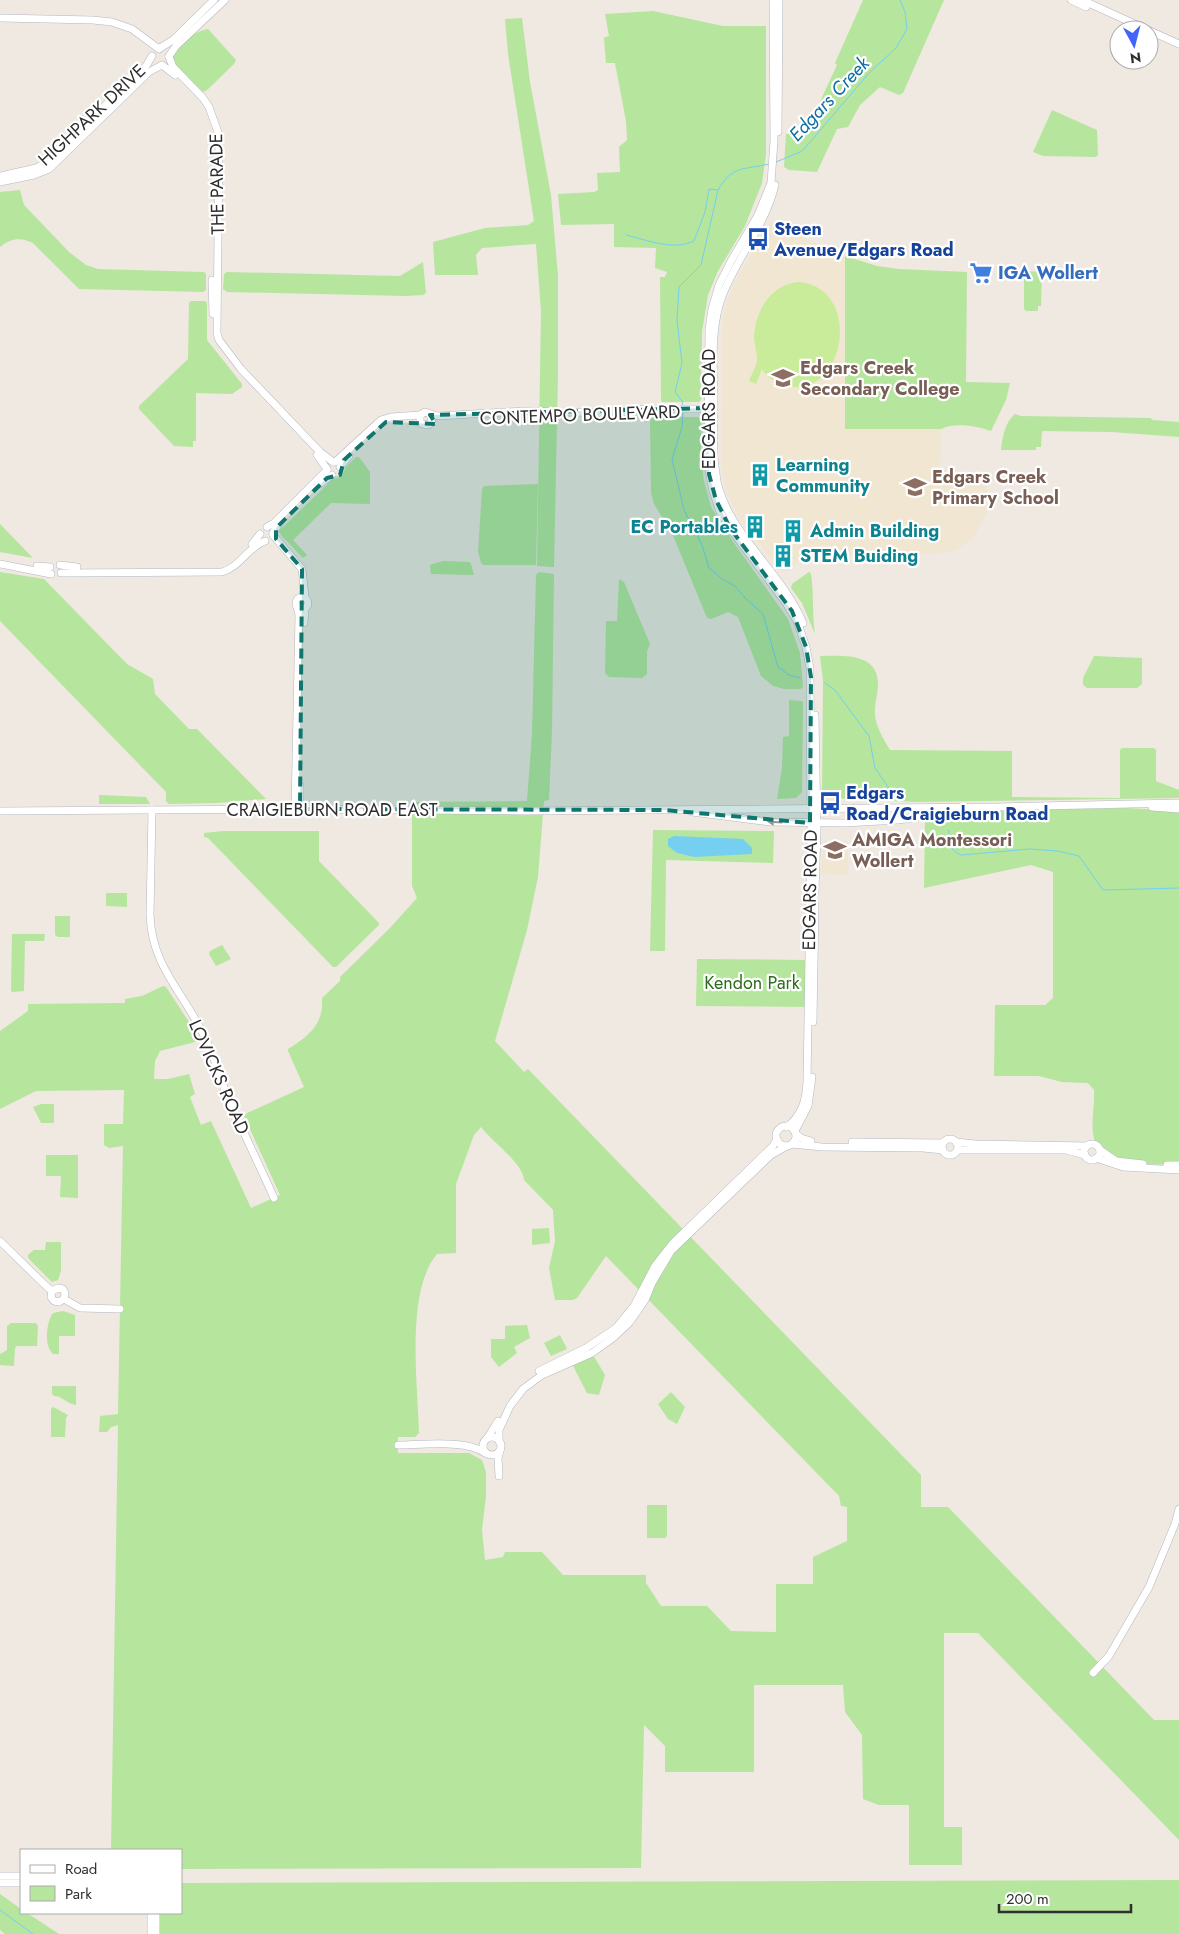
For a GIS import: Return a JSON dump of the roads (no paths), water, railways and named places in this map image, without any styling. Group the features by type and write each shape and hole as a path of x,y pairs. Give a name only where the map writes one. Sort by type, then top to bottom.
{"street":[{"path":"152,56 155,50 170,43 214,0"},
{"path":"0,18 13,21 110,26 132,34 146,45 153,62 161,66 167,62 175,47 225,0"},
{"name":"EDGARS ROAD","path":"773,0 776,150"},
{"name":"EDGARS ROAD","path":"780,0 774,175 764,210 725,273 712,309 709,329 710,410 715,467 722,497 733,519 795,606 808,638 812,659 814,681 812,1088 806,1112 795,1133"},
{"path":"1070,0 1120,20"},
{"path":"1082,0 1120,20"},
{"path":"0,23 13,21 112,22 132,29 167,52 169,56"},
{"path":"1159,37 1179,44"},
{"path":"1159,38 1179,48"},
{"name":"HIGHPARK DRIVE","path":"0,176 36,168 47,162 146,66 152,56"},
{"name":"THE PARADE","path":"169,56 173,67 206,102 219,135 215,297"},
{"name":"THE PARADE","path":"161,66 169,69 202,104 213,129 215,146 215,297"},
{"name":"HIGHPARK DRIVE","path":"0,182 34,175 49,169 149,72 161,66"},
{"path":"215,297 213,335 215,342 235,369 296,430 336,464 338,473 329,471 296,430"},
{"name":"CONTEMPO BOULEVARD","path":"431,418 438,416 531,411 710,410"},
{"path":"329,471 328,465 336,464 383,424 395,420 411,421 420,419 425,412 431,418 426,425 420,419"},
{"path":"0,560 40,567 50,570 55,576 60,569 75,567 221,567 231,563 260,534 262,529 274,523 329,471"},
{"path":"50,570 56,563 60,569 76,572 222,572 232,568 255,546 270,537 282,521 329,471"},
{"path":"267,527 270,537 298,570 302,597 308,603 301,608"},
{"path":"260,534 262,538 270,537"},
{"path":"0,564 50,570"},
{"path":"298,809 301,608 295,602 302,597"},
{"name":"CRAIGIEBURN ROAD EAST","path":"0,811 298,809 454,811 664,810 998,807 1179,803"},
{"name":"CRAIGIEBURN ROAD EAST","path":"1124,804 1179,809"},
{"name":"CRAIGIEBURN ROAD EAST","path":"664,810 753,820 814,823 884,822 998,807"},
{"name":"LOVICKS ROAD","path":"152,810 150,928 155,948 168,979 205,1037 225,1090 274,1198"},
{"name":"EDGARS ROAD","path":"787,1127 800,1113 806,1096 814,823"},
{"path":"486,1454 482,1444 506,1405 528,1378 586,1348 616,1328 634,1306 655,1266 673,1242 773,1146 779,1130 787,1127 804,1139 821,1142 943,1147 950,1154 956,1146 975,1144 1095,1145 1108,1157 1122,1162 1179,1165"},
{"path":"463,1445 477,1448 486,1454 494,1463 497,1476 501,1445 499,1430 510,1406 523,1389 542,1375 592,1353 614,1338 629,1323 639,1309 671,1252 771,1155 796,1139 795,1133"},
{"path":"777,1139 781,1144 822,1147 943,1147"},
{"path":"943,1147 949,1139 956,1146 1066,1150 1085,1155 1090,1159 1096,1158 1123,1167 1179,1170"},
{"path":"1085,1155 1087,1146"},
{"path":"1096,1158 1100,1150"},
{"path":"0,1241 52,1291 58,1288 63,1289 65,1293 64,1299 80,1308 120,1309"},
{"path":"398,1445 463,1445 494,1437 499,1441"},
{"path":"486,1454 494,1455 500,1450"},
{"path":"1093,1673 1109,1656 1149,1587 1179,1513"},
{"path":"0,1876 20,1876"},
{"path":"0,1883 20,1883"},
{"path":"151,1914 151,1934"},
{"path":"156,1914 156,1934"}],"water":[{"path":"674,836 743,839 752,848 752,854 694,857 677,853 668,846 668,839"}],"waterway":[{"name":"Edgars Creek","path":"776,162 805,148 869,73 896,48 907,29 905,12 900,0"},
{"name":"Edgars Creek","path":"683,406 682,401 675,392 682,363 677,320 679,287 701,265 718,190 723,182 728,176 739,170 769,164"},
{"path":"626,235 669,245 686,244 694,241 705,212 709,189 718,190"},
{"name":"Edgars Creek","path":"683,413 682,427 672,459 684,510 702,545 709,568 722,579 735,586 763,614 778,667 789,675 800,678"},
{"name":"Edgars Creek","path":"825,683 835,690 869,736 875,768 895,797"},
{"name":"Edgars Creek","path":"949,830 952,848 961,855 1030,849 1058,851 1079,856 1103,890 1179,888"},
{"path":"0,1910 33,1934"}],"place":[{"name":"Steen Avenue/Edgars Road","path":"758,239"},
{"name":"IGA Wollert","path":"981,273"},
{"name":"Edgars Creek Secondary College","path":"783,378"},
{"name":"Learning Community","path":"760,475"},
{"name":"Edgars Creek Primary School","path":"915,487"},
{"name":"EC Portables","path":"755,527"},
{"name":"Admin Building","path":"793,531"},
{"name":"STEM Buiding","path":"783,556"},
{"name":"Edgars Road/Craigieburn Road","path":"830,803"},
{"name":"AMIGA Montessori Wollert","path":"835,850"}],"park label":[{"name":"Kendon Park","path":"752,983"}]}
